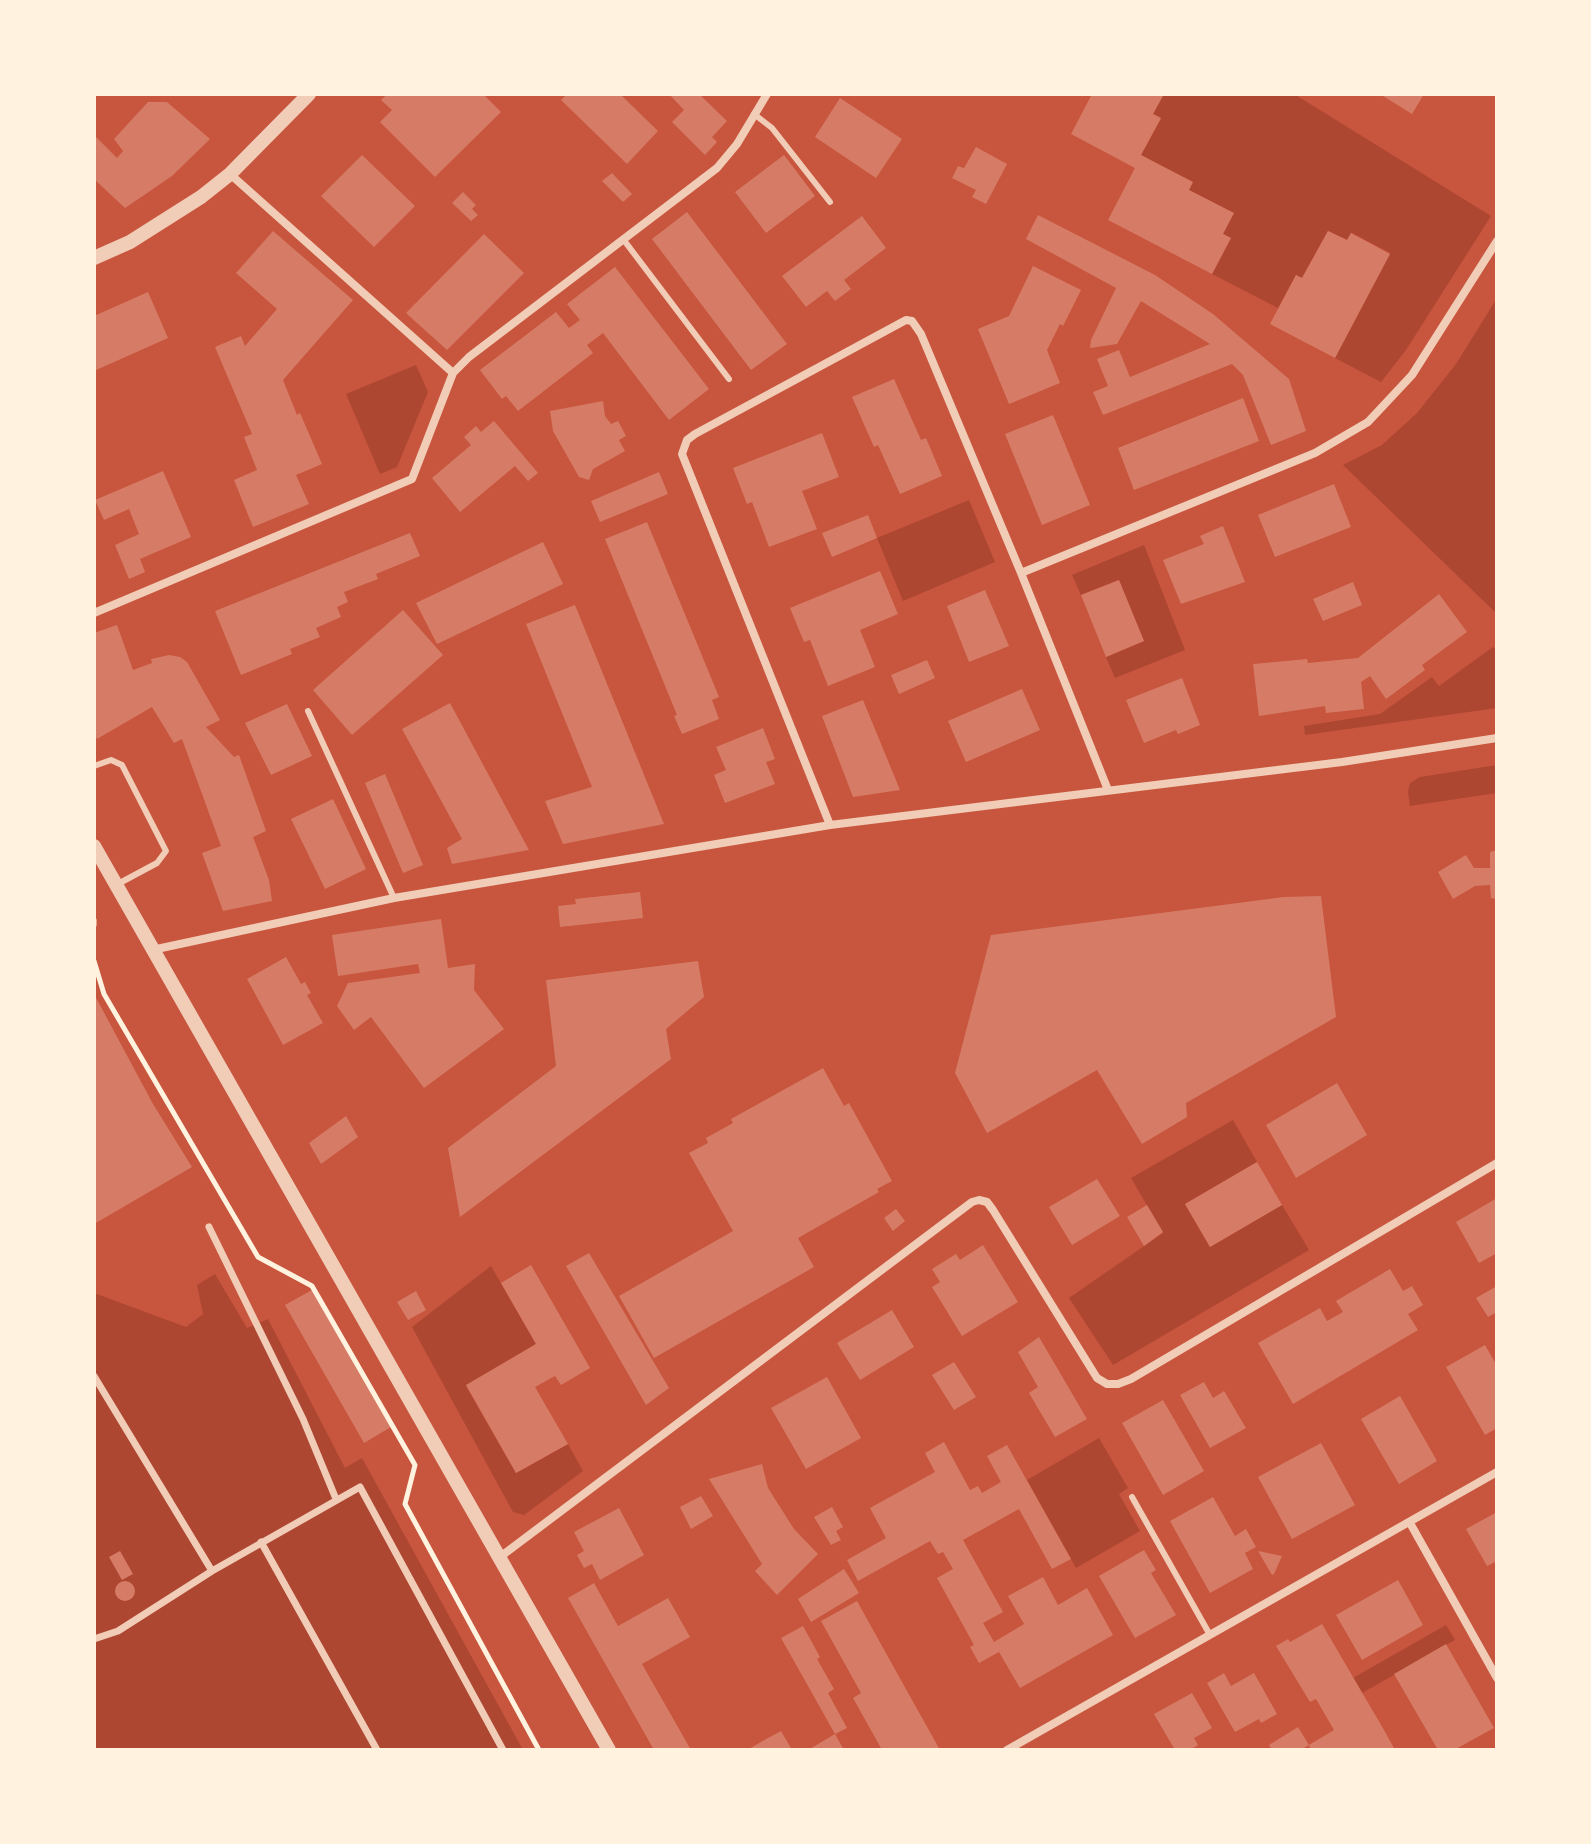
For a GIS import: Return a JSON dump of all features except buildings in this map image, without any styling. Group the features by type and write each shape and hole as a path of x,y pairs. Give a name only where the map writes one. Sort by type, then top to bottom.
{"street":[{"path":"94,258 130,242 201,197 230,174 309,94"},
{"path":"94,613 412,479 453,373 469,357 717,168 737,144 767,94"},
{"path":"230,174 453,373"},
{"path":"1021,573 1315,453 1368,422 1412,375 1497,241"},
{"path":"830,825 684,462 683,447 695,434 898,323 912,321 921,334 1021,573 1108,790"},
{"path":"152,950 394,898 830,825 1342,762 1497,738"},
{"path":"94,846 609,1750"},
{"path":"500,1557 972,1202 987,1202 993,1210 1097,1378 1107,1384 1118,1384 1497,1163"},
{"path":"209,1227 303,1419 336,1499"},
{"path":"94,1376 212,1571"},
{"path":"1007,1750 1497,1472"},
{"path":"94,1639 118,1631 212,1571 360,1487 503,1750"},
{"path":"1410,1523 1497,1678"},
{"path":"261,1542 377,1750"}],"lane":[{"path":"754,114 772,128 830,202"},
{"path":"623,239 729,379"},
{"path":"308,711 394,898"},
{"path":"94,766 111,760 122,765 166,851 157,863 116,885"},
{"path":"1132,1497 1210,1635"}],"path":[{"path":"94,961 104,994 258,1257 312,1286 415,1465 405,1504 539,1750"}],"shaded area":[{"path":"1164,94 1294,94 1491,216 1406,350 1381,382 1335,358 1390,253 1352,233 1347,240 1328,231 1302,278 1296,275 1278,308 1212,274 1231,238 1223,234 1233,213 1189,190 1141,155 1161,119 1153,114"},
{"path":"1497,298 1497,614 1343,465 1382,445 1417,413 1456,364"},
{"path":"416,365 428,392 397,467 380,474 346,394"},
{"path":"969,500 995,562 903,601 877,538"},
{"path":"1144,545 1185,650 1115,678 1106,657 1144,641 1119,580 1081,595 1072,575"},
{"path":"1493,647 1497,650 1497,708 1305,735 1304,726 1380,714 1432,677 1439,686"},
{"path":"1497,765 1497,793 1410,806 1410,783 1420,777"},
{"path":"1233,1120 1257,1162 1185,1204 1210,1247 1282,1205 1309,1250 1113,1365 1069,1298 1163,1233 1131,1178"},
{"path":"491,1266 536,1344 466,1386 516,1473 568,1444 583,1471 524,1515 513,1512 412,1327"},
{"path":"215,1274 247,1328 268,1319 345,1468 362,1458 523,1750 94,1750 94,1293 186,1327 203,1314 197,1285"},
{"path":"1099,1438 1128,1488 1119,1494 1140,1531 1076,1568 1027,1480"},
{"path":"1446,1625 1455,1640 1362,1693 1353,1678"}]}
